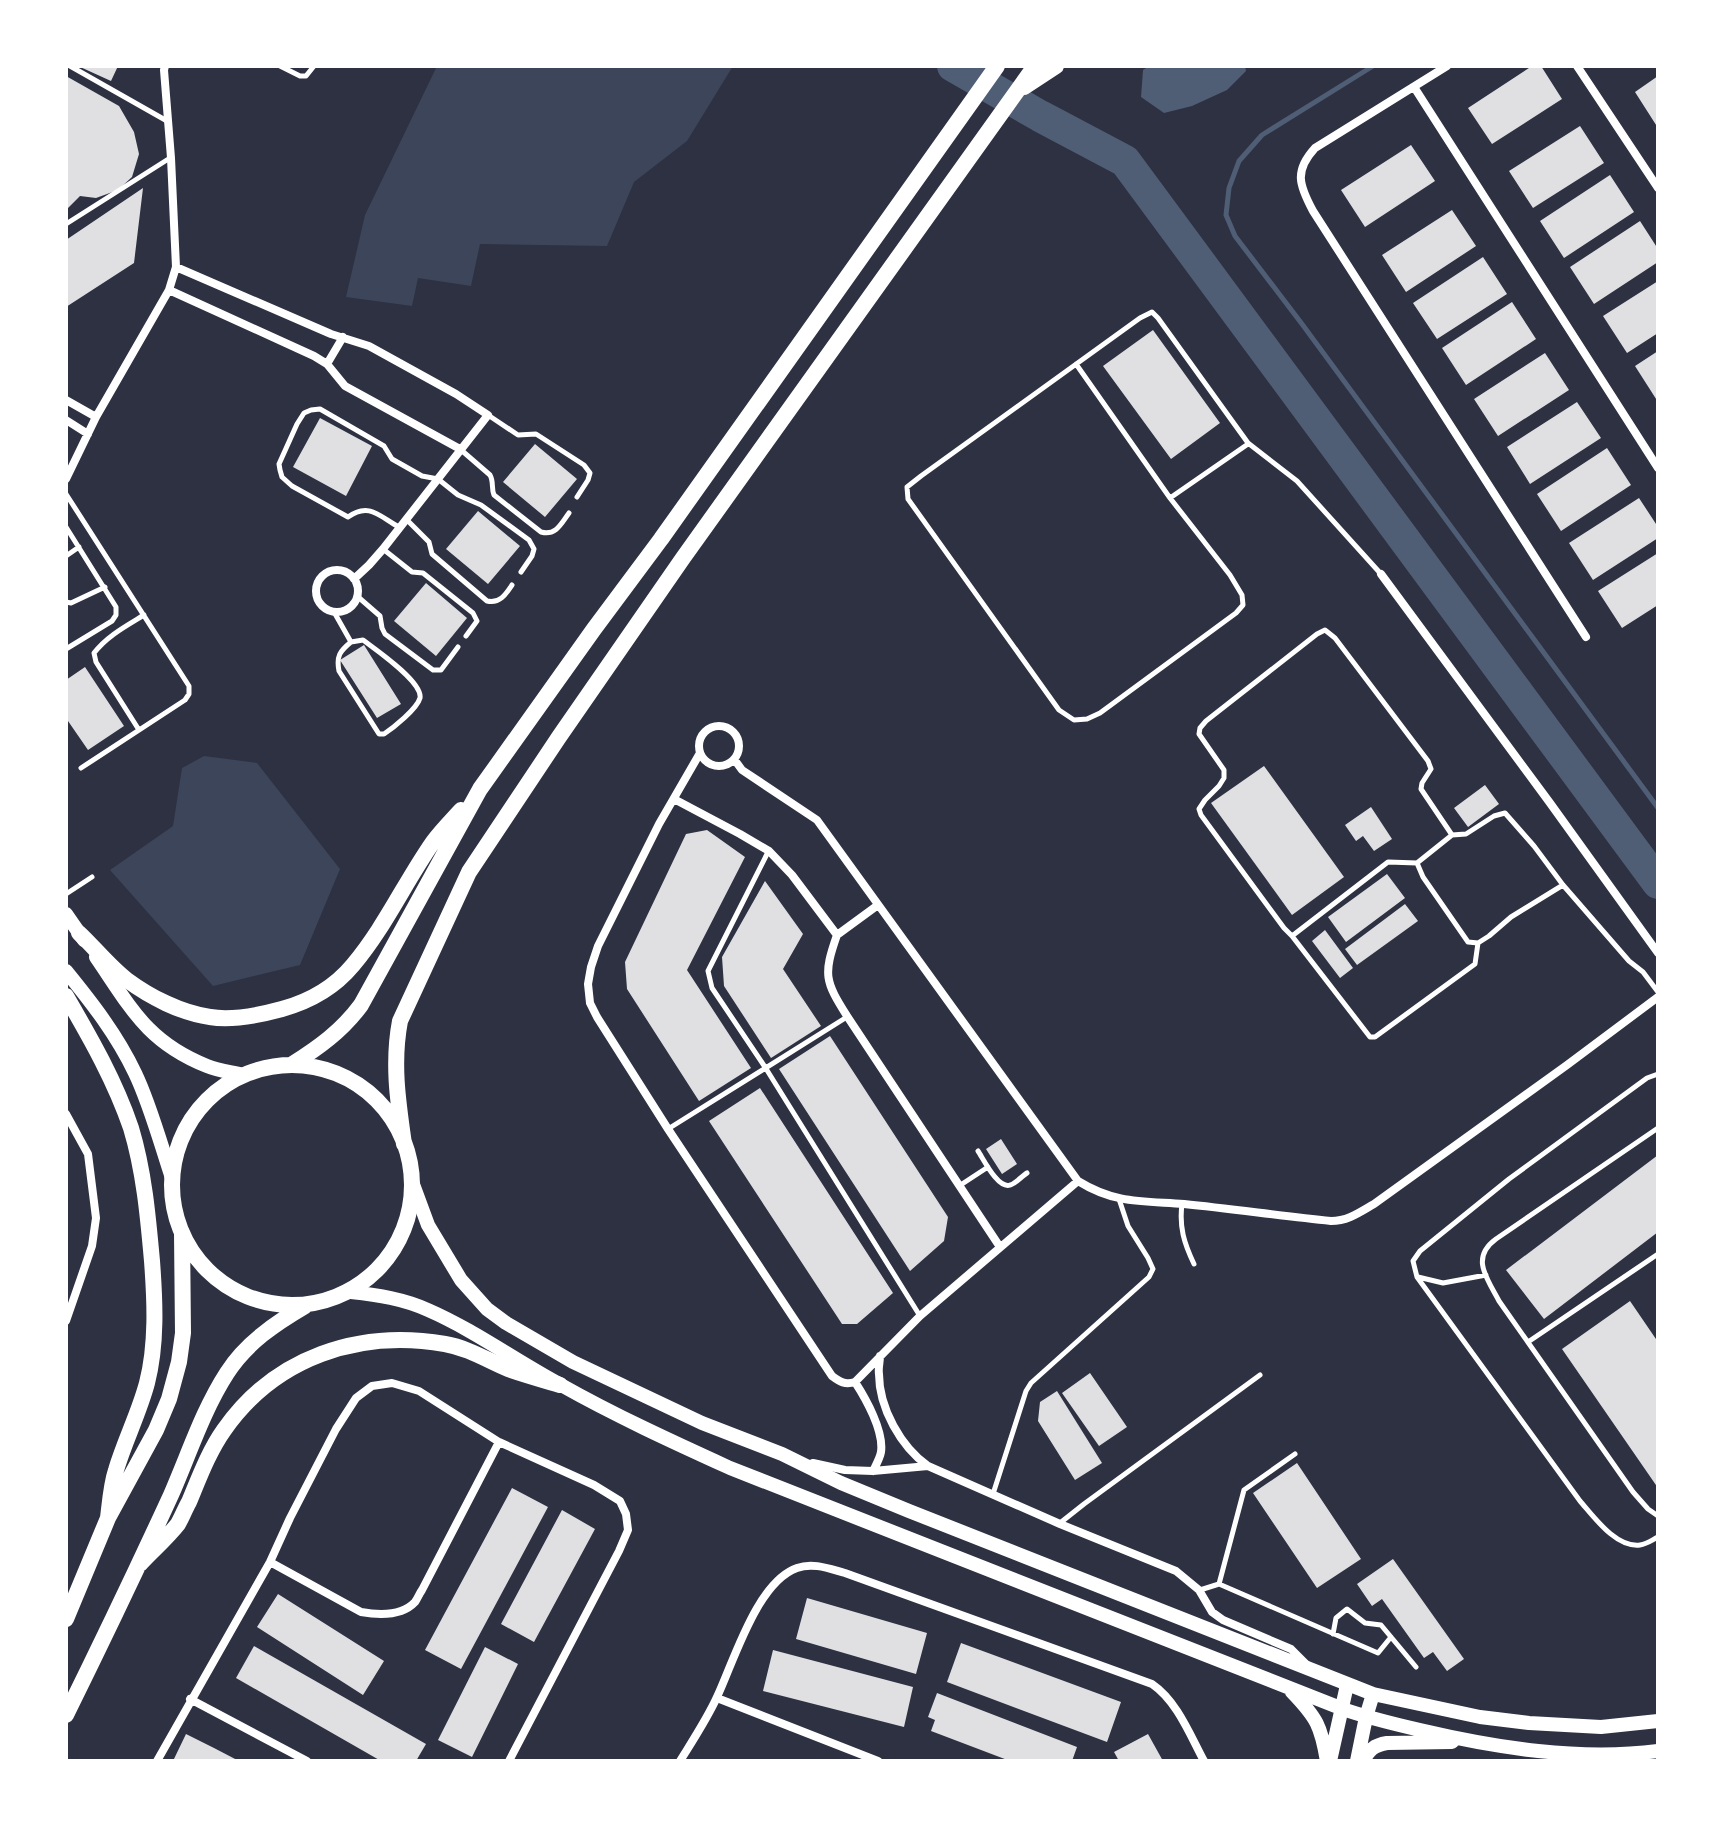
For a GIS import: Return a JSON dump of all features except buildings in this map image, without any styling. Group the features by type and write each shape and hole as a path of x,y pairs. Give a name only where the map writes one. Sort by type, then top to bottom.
{"main road":[{"path":"182,1232 195,1255 212,1275 233,1290 257,1300 283,1305 309,1304 351,1292 376,1272 394,1250 406,1224 412,1196 395,1076 400,1021 469,872 683,558 1035,66"},
{"path":"1017,91 1056,66"},
{"path":"79,933 126,979 175,1007 211,1018 273,1012 303,1003 330,988 366,949 434,840 480,789 996,68"},
{"path":"291,1065 348,1023 361,1005 480,789"},
{"path":"66,914 140,1022 158,1039 210,1067 244,1075"},
{"path":"66,971 122,1048 136,1076 172,1178"},
{"path":"66,996 102,1059 131,1129 147,1204 153,1279 153,1339 147,1382 115,1472 108,1518"},
{"path":"66,1619 108,1518 156,1430 179,1362 183,1333 182,1232 172,1178 179,1145 194,1116 216,1092 244,1075 275,1066 317,1068 341,1076 363,1089 382,1107 404,1144"},
{"path":"411,1179 428,1225 444,1255 487,1309 573,1362 702,1423 782,1454 909,1511 1373,1694 1480,1717 1529,1723 1601,1727 1658,1721"},
{"path":"351,1292 377,1295 426,1309 450,1320 560,1385 730,1468 1343,1709 1473,1742"},
{"path":"66,1715 140,1564 206,1412 228,1372 244,1351 265,1332 309,1304"},
{"path":"140,1564 178,1523 223,1432 251,1398 285,1373 320,1354 354,1344 422,1341 469,1351 509,1369 560,1385"},
{"path":"1329,1761 1347,1685"},
{"path":"1286,1686 1317,1722 1329,1761"},
{"path":"1360,1761 1366,1717 1373,1694"},
{"path":"1360,1761 1376,1745 1387,1743 1473,1742 1584,1754 1658,1751"}],"street":[{"path":"66,479 96,417 169,290 176,267 165,66"},
{"path":"1447,66 1315,148 1304,161 1300,179 1302,190 1586,637"},
{"path":"1577,66 1658,188"},
{"path":"1414,87 1658,468"},
{"path":"176,267 331,334 369,346 488,415 383,549 354,579"},
{"path":"169,290 314,356 327,364 345,386 460,449"},
{"path":"327,364 343,337"},
{"path":"66,400 96,417"},
{"path":"66,420 88,434"},
{"path":"340,571 354,579 357,596 346,610 334,612 321,604 317,588 325,575 340,571"},
{"path":"1381,574 1658,953"},
{"path":"700,753 709,763 722,765 734,759 737,740 725,727 712,727 699,741 700,753 659,824 598,946 588,984 590,1003 668,1129 832,1376 842,1383 855,1382 920,1316 1078,1181"},
{"path":"734,759 742,770 817,820 1078,1181 1095,1192 1119,1199 1331,1221 1353,1217 1567,1065 1658,994"},
{"path":"674,799 769,851 792,875 837,935"},
{"path":"878,905 837,935 830,955 828,983 1000,1247"},
{"path":"66,1114 88,1154 96,1218 90,1253 66,1321"},
{"path":"881,1355 879,1375 888,1412 908,1448 928,1466 1176,1571 1199,1590 1212,1612 1223,1620 1291,1649 1310,1668"},
{"path":"855,1382 868,1405 881,1441 881,1454 873,1471"},
{"path":"157,1761 270,1562 336,1429 356,1398 372,1386 392,1383 419,1391 499,1442 594,1485 620,1501 626,1514 628,1530 509,1761"},
{"path":"270,1562 361,1612 385,1614 407,1607 415,1602 422,1590 499,1442"},
{"path":"782,1454 845,1470 928,1466"},
{"path":"680,1761 717,1698 734,1652 766,1595 786,1573 805,1565 845,1573 1152,1684 1163,1691 1176,1710 1204,1761"},
{"path":"717,1698 873,1760"},
{"path":"190,1699 307,1761"}],"lane":[{"path":"70,66 167,121"},
{"path":"280,66 306,76 314,66"},
{"path":"66,224 171,158"},
{"path":"1076,364 1170,498 1230,575 1242,595 1243,605 1100,713 1087,719 1074,720 1059,710 908,499 907,487 1076,364 1140,318 1152,312 1248,443 1297,481 1381,574"},
{"path":"399,527 367,509 348,517 292,486 282,477 279,464 304,413 320,409 384,446 392,459 422,476 438,479 458,495 481,505 529,540 534,549 521,572"},
{"path":"488,415 518,435 536,434 584,465 590,473 577,497"},
{"path":"1170,498 1248,443"},
{"path":"460,449 490,475 494,495 541,532 553,533 569,513"},
{"path":"66,494 189,686 185,700 81,768"},
{"path":"406,520 429,542 432,554 487,601 494,602 504,597 512,585"},
{"path":"66,527 116,607 112,621 66,649"},
{"path":"66,556 79,547"},
{"path":"383,549 412,572 423,573 473,613 477,621 466,636"},
{"path":"66,602 71,603 105,587"},
{"path":"357,596 380,616 385,634 433,670 441,670 458,647"},
{"path":"334,612 351,642"},
{"path":"139,730 96,662 94,653 114,633 144,615"},
{"path":"1452,835 1421,789 1431,769 1428,761 1335,638 1325,630 1200,728 1199,734 1224,770 1219,786 1199,809 1201,815 1284,928 1370,1037 1375,1037 1475,964 1478,943 1511,917 1563,885"},
{"path":"363,640 419,689 420,698 413,708 384,734 379,734 339,671 337,661 340,651 351,642 363,640"},
{"path":"1292,936 1388,862 1417,863 1452,835 1466,834 1494,816 1505,813 1563,885 1629,961 1643,972 1658,994"},
{"path":"769,851 708,971 712,988 765,1067 920,1316"},
{"path":"1417,863 1423,877 1468,942 1478,943"},
{"path":"66,894 92,877"},
{"path":"668,1129 847,1016"},
{"path":"1658,1074 1647,1078 1509,1179 1420,1251 1413,1261 1417,1277 1580,1501 1608,1532 1627,1543 1644,1545 1658,1537"},
{"path":"1658,1128 1487,1246 1482,1256 1486,1275 1499,1301 1633,1492 1658,1516"},
{"path":"978,1151 999,1183 1005,1186 1027,1173"},
{"path":"959,1186 988,1167"},
{"path":"993,1495 1031,1383 1149,1277 1153,1269 1128,1226 1119,1199"},
{"path":"1182,1204 1181,1234 1194,1264"},
{"path":"1528,1342 1658,1254"},
{"path":"1417,1277 1443,1283 1486,1275"},
{"path":"1060,1524 1260,1375"},
{"path":"1219,1584 1244,1490 1295,1454"},
{"path":"1199,1590 1219,1584 1378,1653 1391,1637"},
{"path":"1333,1634 1336,1618 1347,1609 1365,1623 1381,1625 1416,1667"}],"shaded area":[{"path":"437,66 733,66 687,141 634,182 607,246 480,244 471,286 418,278 412,306 346,297 365,215"},
{"path":"1149,66 1245,66 1246,71 1227,90 1192,106 1164,113 1141,97 1143,70"},
{"path":"204,756 257,763 340,869 300,965 213,986 110,870 173,826 182,768"}],"waterway":[{"path":"953,66 1125,161 1658,883"},
{"path":"1373,66 1262,135 1239,161 1229,188 1226,215 1235,236 1658,808"}]}
